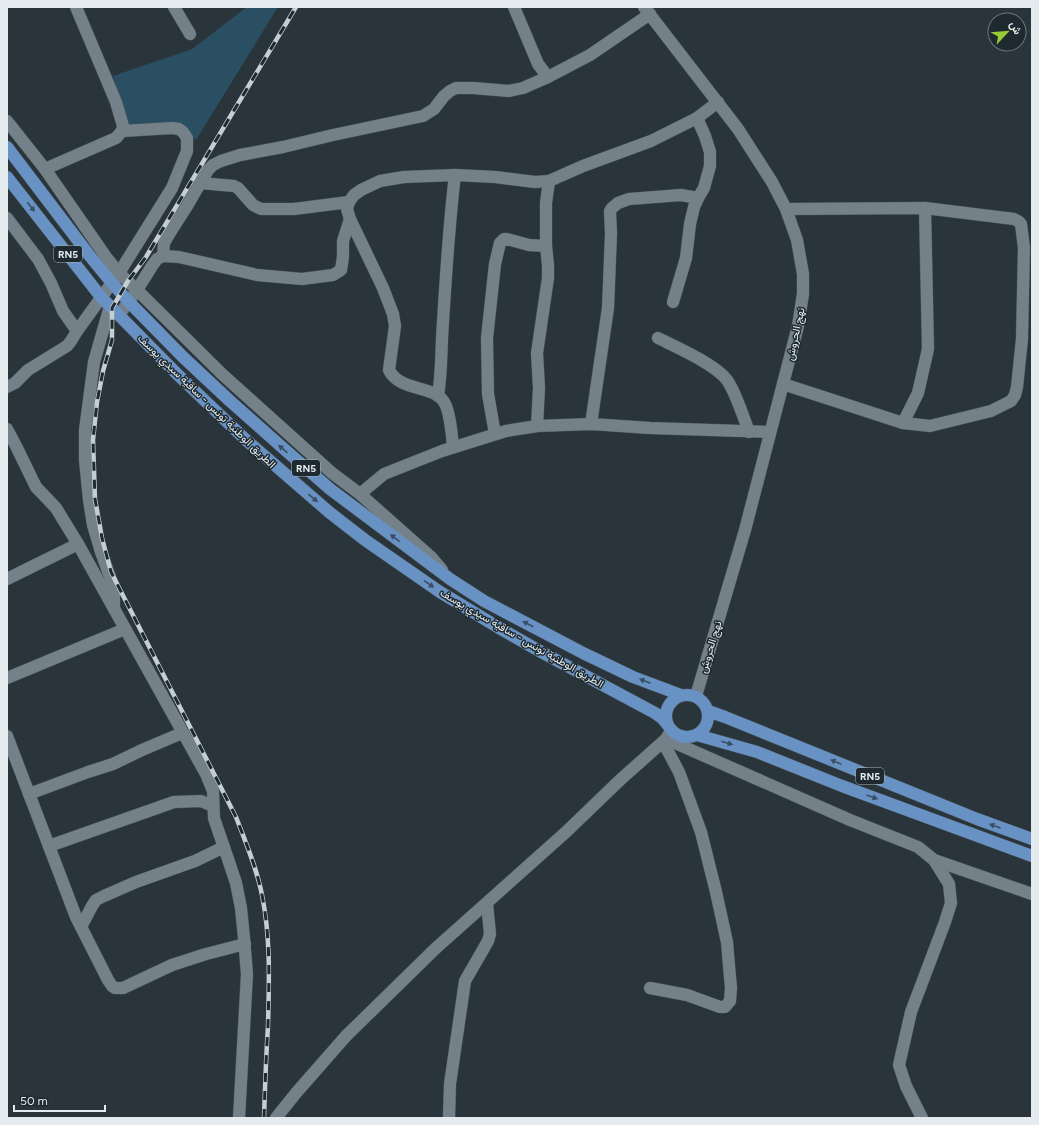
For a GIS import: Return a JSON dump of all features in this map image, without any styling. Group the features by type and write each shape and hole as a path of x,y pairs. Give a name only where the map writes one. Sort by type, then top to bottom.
{"main road":[{"name":"الطريق الوطنية تونس - ساقية سيدي يوسف","path":"7,147 89,255 115,278 129,302 205,378 287,452 351,504 450,579 484,601 583,653 633,677 681,695"},
{"name":"الطريق الوطنية تونس - ساقية سيدي يوسف","path":"7,177 101,297 176,373 246,440 293,481 365,540 440,592 543,653 650,710 662,718 667,734"},
{"name":"RN5","path":"681,695 688,694 696,696"},
{"path":"667,734 665,717 666,710 669,703 674,698 681,695"},
{"path":"696,696 706,705 708,711 707,725 698,734"},
{"name":"RN5","path":"708,711 977,819 1032,839"},
{"name":"RN5","path":"667,734 688,737 698,734 757,752 842,786 1032,856"}],"street":[{"path":"174,7 190,34"},
{"path":"514,7 538,64 548,77"},
{"path":"45,169 116,138 122,131 123,126 116,102 80,8"},
{"path":"163,256 164,243 208,170 213,165 240,155 423,116 434,109 444,96 456,88 509,91 523,88 590,55 647,11"},
{"name":"نهج الحروش","path":"647,11 738,129 772,182 786,209 797,240 802,274 803,294 798,326 745,530 696,696"},
{"path":"453,447 448,412 444,402 431,392 415,388 397,380 391,375 389,370 395,326 393,314 383,288 347,210 349,202 354,195 380,181 404,177 455,175 495,176 535,182 549,181 583,166 651,141 697,118 718,102"},
{"path":"673,302 686,258 690,224 694,207 704,188 710,166 710,152 697,118"},
{"path":"7,121 45,169 93,238 115,278 137,290 223,376 332,473 360,494 431,557 450,579"},
{"path":"7,387 15,383 28,370 67,346 115,278 172,188 187,151 187,138 183,132 179,129 172,128 122,131"},
{"path":"438,396 442,364 442,338 448,240 455,175"},
{"path":"537,426 539,388 537,353 548,278 546,203 549,181"},
{"path":"200,183 234,186 238,188 253,205 261,209 294,209 349,202"},
{"path":"591,424 608,308 611,234 610,211 618,203 629,199 681,195 698,198"},
{"path":"903,423 918,393 928,349 925,208"},
{"path":"783,384 903,423 930,426 991,411 1011,401 1015,395 1017,387 1021,346 1024,248 1021,224 1014,219 925,208 786,209"},
{"path":"7,218 38,259 51,283 63,311 77,331"},
{"path":"119,315 157,259 163,256 179,257 257,275 302,279 333,276 341,270 343,241 350,219"},
{"path":"495,434 488,394 487,338 495,264 500,243 504,239 507,239 529,245 546,246"},
{"path":"110,306 94,362 85,430 85,460 93,524 114,588 114,609"},
{"path":"658,338 697,358 716,370 727,380 737,400 749,432"},
{"path":"360,494 384,474 442,451 506,431 537,426 591,424 650,428 770,432"},
{"path":"7,429 36,488 56,508 78,544 206,774 213,791 214,818 237,889 241,908 245,944 247,974 239,1118"},
{"path":"7,579 78,544"},
{"path":"7,678 125,629"},
{"path":"29,794 113,764 182,733"},
{"path":"667,734 850,820 918,847 934,860 949,884 951,903 911,1012 899,1065 906,1086 922,1118"},
{"path":"276,1118 346,1036 436,948 566,832 667,734"},
{"path":"650,988 687,995 720,1007 726,1007 730,1001 731,988 727,942 716,892 701,832 667,734"},
{"path":"7,736 81,927 112,986 119,989 172,965 245,944"},
{"path":"49,846 174,802 202,802 213,806"},
{"path":"81,927 96,900 142,880 195,861 224,847"},
{"path":"934,860 1032,894"},
{"path":"449,1118 450,1084 465,981 488,941 490,934 487,904"}],"shaded area":[{"path":"247,7 278,7 196,140 188,131 132,137 113,76 192,49"}],"railway":[{"path":"264,1118 269,961 265,911 260,885 236,817 111,572 102,538 95,499 93,440 97,402 103,371 112,340 112,308 128,281 146,257 296,7"}]}
